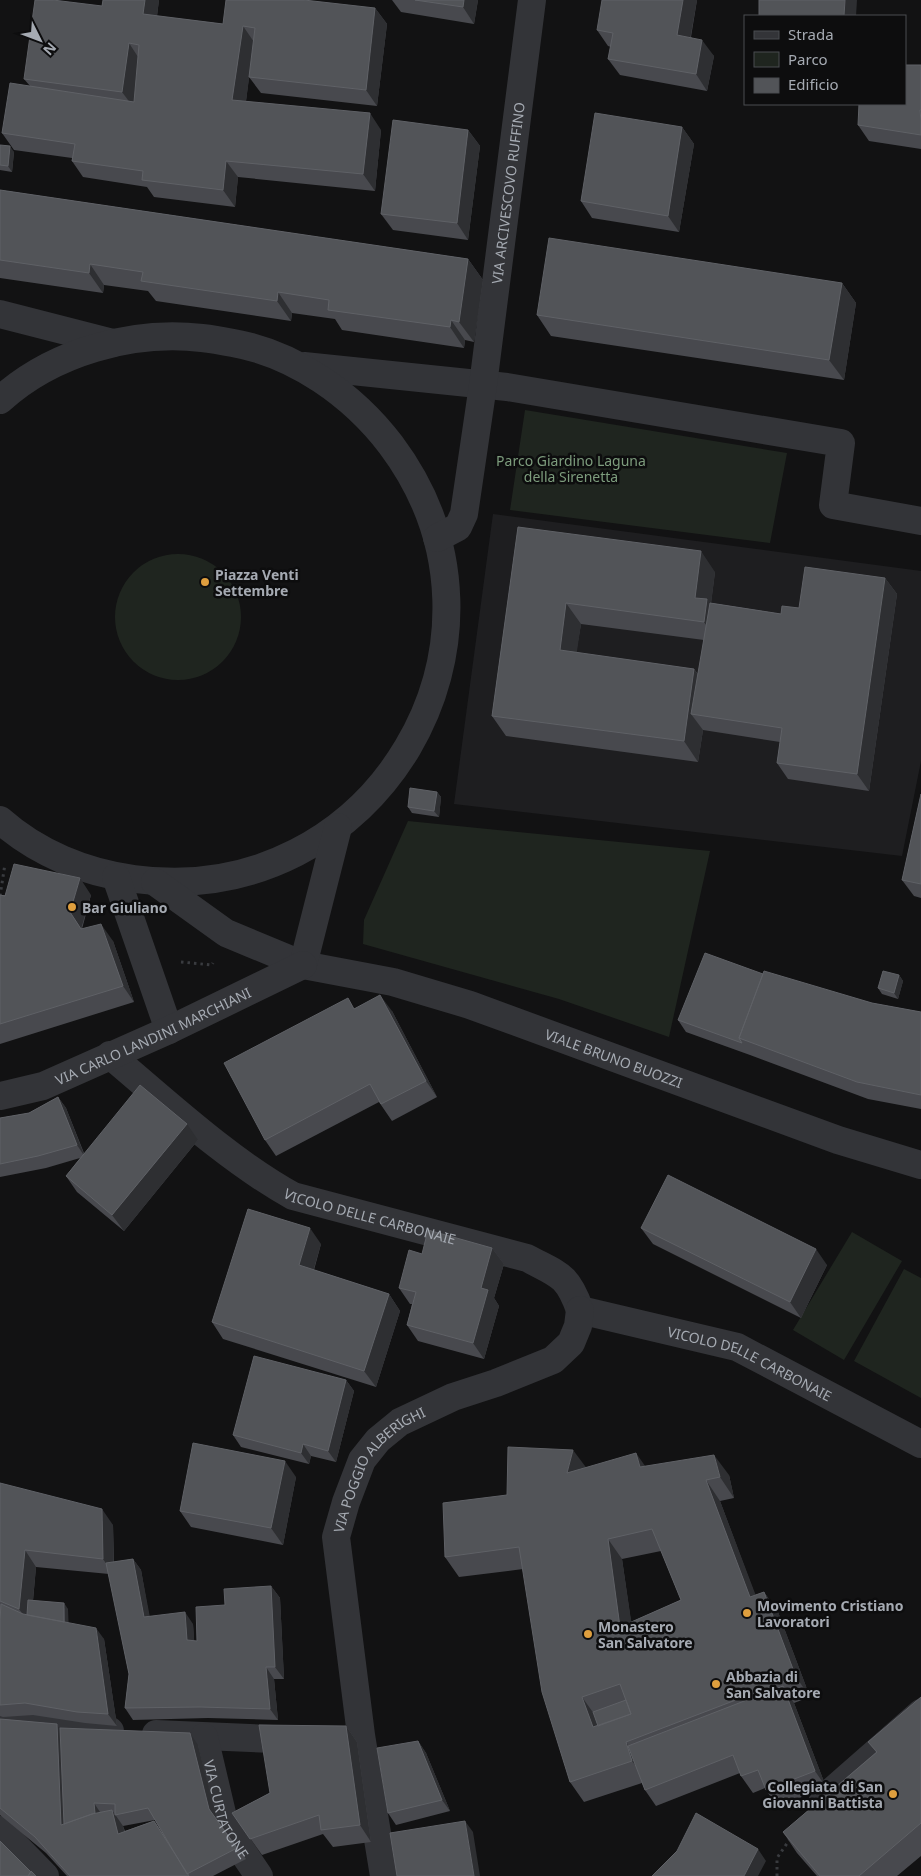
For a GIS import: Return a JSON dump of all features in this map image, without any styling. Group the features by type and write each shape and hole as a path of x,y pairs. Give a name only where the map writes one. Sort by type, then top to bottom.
{"street":[{"name":"VIA ARCIVESCOVO RUFFINO","path":"483,385 532,0"},
{"path":"0,314 113,343"},
{"path":"0,400 33,376 65,360 113,343 167,336 202,338 242,345 282,358 318,377 351,401 380,430 409,471 424,500 437,538 445,578 447,618 442,658 432,698 416,735 394,769 368,801 338,827 296,853 251,872 204,881 155,882 116,877 78,866 43,850 10,829 0,820"},
{"path":"295,365 514,388 842,443 833,505 921,521"},
{"path":"437,538 458,527 464,514 483,385"},
{"path":"155,882 226,933 303,964 338,827"},
{"path":"116,877 169,1030"},
{"name":"VIA CARLO LANDINI MARCHIANI","path":"0,1096 43,1086 169,1030 303,964"},
{"name":"VIALE BRUNO BUOZZI","path":"303,964 392,982 470,1005 838,1140 921,1164"},
{"name":"VICOLO DELLE CARBONAIE","path":"110,1055 228,1153 266,1181 293,1196 527,1258 560,1275 573,1290 580,1310 737,1347 921,1444"},
{"name":"VIA POGGIO ALBERIGHI","path":"384,1876 361,1735 336,1536 346,1502 362,1460 378,1440 400,1422 453,1397 496,1383 553,1360 571,1343 578,1326 580,1310"},
{"path":"805,1818 830,1792 921,1712"},
{"path":"0,1721 23,1726 204,1737 335,1741"},
{"name":"VIA CURTATONE","path":"204,1737 225,1826 259,1876"},
{"path":"0,1830 45,1876"}],"path":[{"path":"175,961 212,965 214,961"},
{"path":"777,1876 777,1858 805,1818"}],"shaded area":[{"path":"493,514 921,571 921,761 902,856 454,804"}],"green space":[{"name":"Parco Giardino Laguna della Sirenetta","path":"525,410 787,453 770,543 510,510"},
{"path":"178,554 202,559 222,573 236,593 241,617 236,641 222,661 202,675 178,680 154,675 134,661 120,641 115,617 120,593 134,573 154,559"},
{"path":"408,821 710,851 669,1037 559,999 363,944 364,920"},
{"path":"852,1232 902,1261 844,1360 793,1330"},
{"path":"904,1269 921,1278 921,1398 854,1361"}],"building":[{"path":"35,0 53,0 102,6 103,0 145,0 143,14 223,24 226,0 304,0 375,8 366,90 249,77 255,28 243,26 232,100 370,113 363,174 226,161 223,190 142,180 143,171 72,161 75,144 2,133 10,83 134,102 139,45 129,43 122,92 24,79"},
{"path":"415,0 464,0 463,7"},
{"path":"602,0 683,0 677,35 702,40 696,74 608,59 613,33 597,30"},
{"path":"759,0 845,0 844,15 759,15"},
{"path":"906,65 921,65 921,135 858,125 859,105 906,105"},
{"path":"595,113 682,127 668,216 581,201"},
{"path":"393,120 468,130 457,223 381,214"},
{"path":"0,145 10,146 8,166 0,165"},
{"path":"0,190 468,259 459,322 451,320 450,327 328,310 329,300 278,292 277,301 141,281 143,272 90,264 89,273 0,260"},
{"path":"549,238 842,283 829,360 537,315"},
{"path":"518,527 701,551 695,598 707,599 704,622 566,603 560,650 694,669 684,741 492,716"},
{"path":"805,567 885,578 857,774 777,763 782,728 691,714 710,603 781,614 782,606 799,608"},
{"path":"410,788 437,792 434,811 408,807"},
{"path":"921,794 921,884 902,880"},
{"path":"14,864 80,878 70,912 81,929 101,924 123,986 0,1024 0,895 5,896"},
{"path":"705,953 763,974 739,1038 742,1043 678,1020"},
{"path":"764,971 872,1003 921,1012 921,1095 857,1082 739,1038"},
{"path":"883,971 899,975 894,993 878,988"},
{"path":"380,995 426,1081 381,1104 370,1084 265,1140 224,1063 348,998 354,1009"},
{"path":"140,1085 187,1124 112,1215 66,1176"},
{"path":"58,1097 77,1145 0,1164 0,1118 29,1113"},
{"path":"668,1175 816,1249 790,1302 641,1228"},
{"path":"248,1209 310,1228 299,1265 389,1294 364,1371 212,1322"},
{"path":"428,1230 492,1248 481,1288 488,1290 473,1343 407,1325 416,1292 399,1288 409,1250 422,1254"},
{"path":"254,1356 346,1380 328,1451 303,1444 301,1453 233,1435"},
{"path":"193,1443 285,1461 271,1528 180,1511"},
{"name":"Monastero San Salvatore","path":"508,1447 573,1450 567,1473 636,1453 640,1467 714,1455 720,1477 706,1480 750,1597 764,1592 796,1677 626,1742 632,1761 570,1782 542,1692 519,1547 445,1557 443,1503 507,1495","holes":["652,1529 681,1600 620,1627 608,1539","620,1684 631,1714 593,1727 582,1697"]},
{"path":"0,1483 102,1509 103,1559 25,1550 19,1609 0,1601"},
{"path":"133,1559 144,1617 185,1612 187,1640 197,1641 196,1607 225,1605 224,1589 271,1586 275,1667 266,1667 270,1709 200,1707 125,1708 129,1674 106,1563"},
{"path":"28,1600 64,1603 64,1622 27,1615"},
{"path":"1,1604 23,1614 96,1628 108,1714 77,1712 25,1703 0,1705"},
{"path":"783,1686 815,1771 766,1790 758,1770 741,1776 733,1755 645,1790 628,1746"},
{"name":"Collegiata di San Giovanni Battista","path":"921,1697 921,1823 859,1876 820,1876 783,1832 877,1752 868,1742"},
{"path":"626,1700 631,1714 598,1726 593,1712"},
{"path":"0,1719 57,1724 61,1825 92,1814 112,1810 118,1834 154,1821 189,1876 70,1876 35,1837 0,1808"},
{"path":"259,1725 346,1726 360,1825 321,1830 319,1815 250,1839 232,1813 270,1793"},
{"path":"60,1728 190,1733 209,1809 237,1848 187,1874 148,1808 115,1815 115,1804 94,1803 95,1813 64,1824"},
{"path":"418,1741 442,1800 388,1813 377,1748"},
{"path":"696,1813 758,1849 744,1876 652,1876 677,1851"},
{"path":"465,1821 474,1876 397,1876 390,1833"},
{"path":"0,1841 31,1872 28,1876 0,1876"},
{"path":"31,1871 36,1876 28,1876"}],"place":[{"name":"Piazza Venti Settembre","path":"205,582"},
{"name":"Bar Giuliano","path":"72,907"},
{"name":"Movimento Cristiano Lavoratori","path":"747,1613"},
{"name":"Monastero San Salvatore","path":"588,1634"},
{"name":"Abbazia di San Salvatore","path":"716,1684"},
{"name":"Collegiata di San Giovanni Battista","path":"893,1794"}]}
